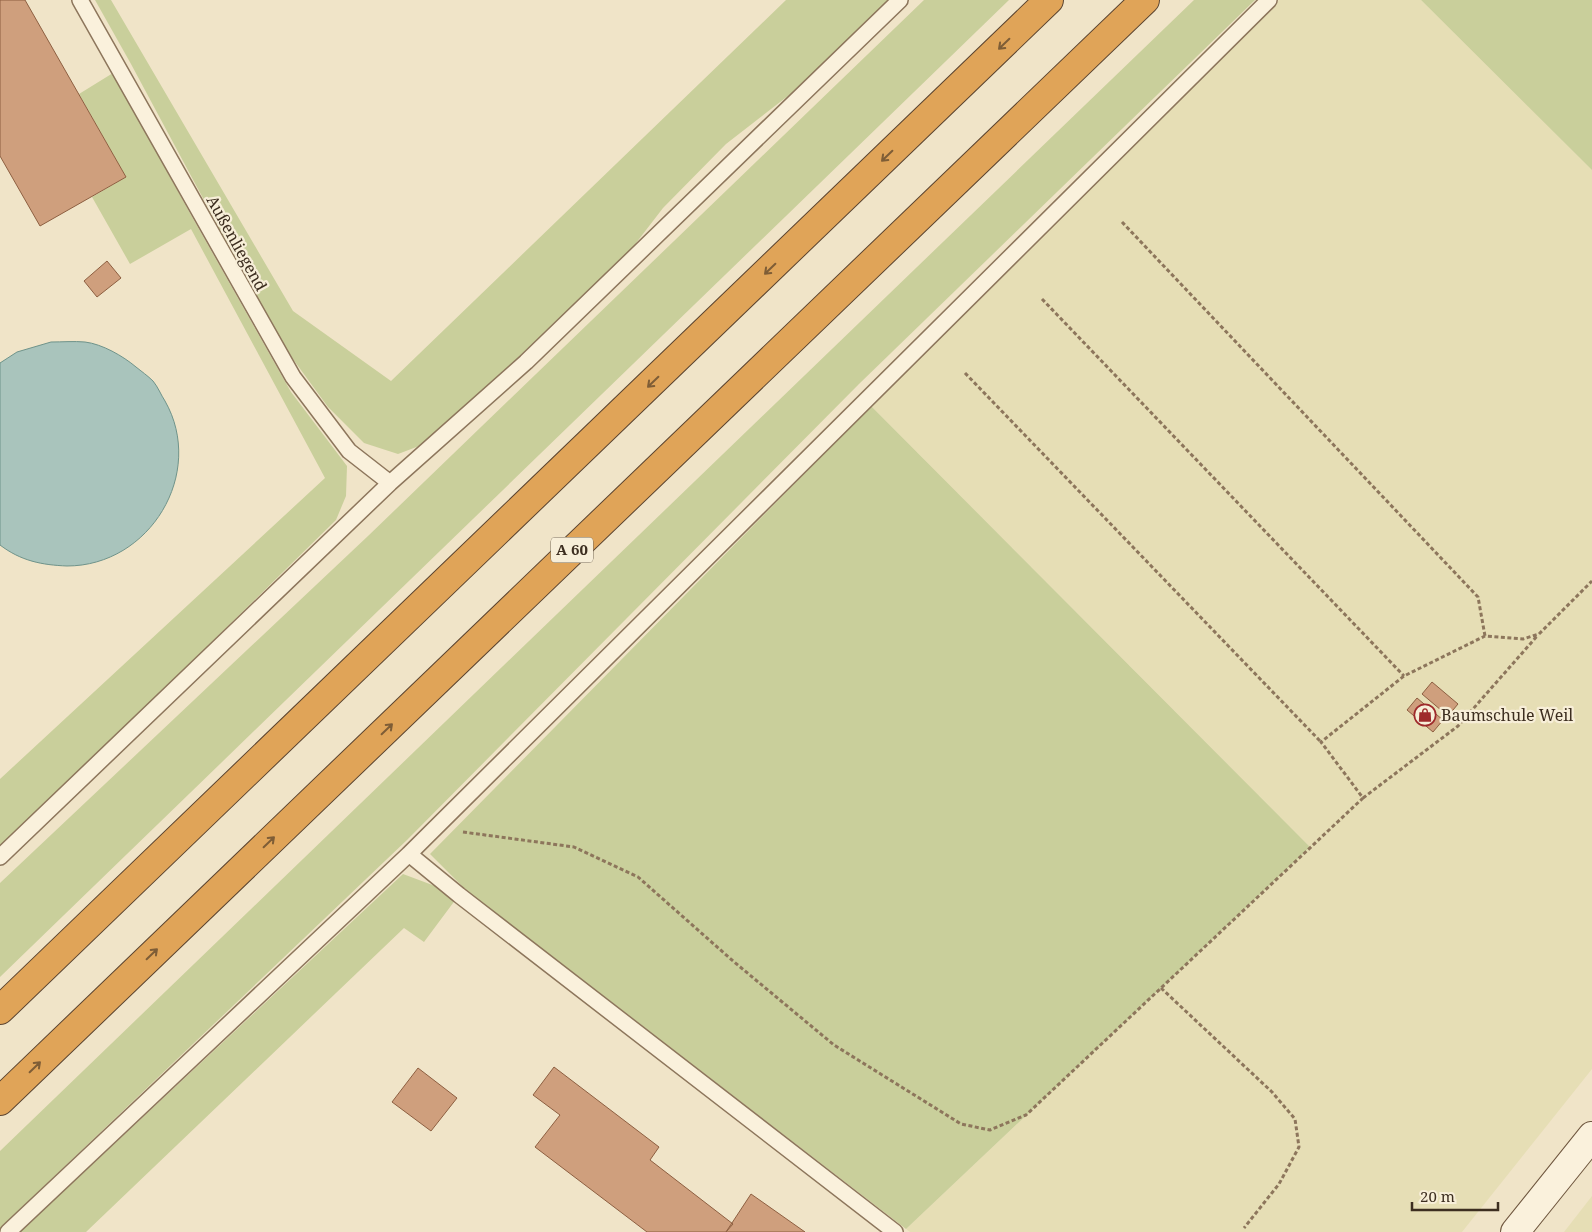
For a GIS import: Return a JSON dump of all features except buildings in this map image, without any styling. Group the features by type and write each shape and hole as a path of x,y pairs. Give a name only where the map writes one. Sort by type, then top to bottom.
{"highway":[{"path":"0,1010 1049,0"},
{"name":"A 60","path":"0,1101 1145,0"}],"main road":[{"path":"1515,1232 1592,1136"}],"lane":[{"name":"Außenliegend","path":"80,0 293,377 349,451 390,482"},
{"path":"0,857 390,482 526,362 900,0"},
{"path":"8,1232 409,854 1269,0"},
{"path":"409,854 459,896 895,1232"}],"path":[{"path":"1122,222 1478,597 1485,636"},
{"path":"1042,300 1404,676"},
{"path":"965,374 1321,742 1362,798"},
{"path":"435,828 574,847 638,877 733,962 834,1045 961,1124 990,1130 1026,1115 1362,798 1458,726 1539,634 1592,581"},
{"path":"1321,742 1404,676 1485,636 1523,639 1539,634"},
{"path":"1161,988 1272,1092 1295,1119 1299,1147 1279,1184 1244,1228"}],"shaded area":[{"path":"1279,0 1421,0 1592,170 1592,1069 1462,1232 910,1232 906,1229 1310,847 871,406"},
{"path":"1592,1196 1592,1232 1564,1232"}],"green space":[{"path":"95,0 111,0 293,311 391,381 786,0 892,0 849,43 793,92 726,144 663,208 626,256 427,443 398,454 364,443 328,407 279,340"},
{"path":"924,0 1009,0 0,977 0,883 368,536"},
{"path":"1194,0 1255,0 859,384 407,840 0,1228 0,1151"},
{"path":"1421,0 1592,0 1592,170"},
{"path":"113,73 291,392 347,466 346,496 336,520 0,850 0,779 325,478 191,229 130,264 92,197 126,177 79,94"},
{"path":"871,406 1310,847 906,1229 465,889 430,854"},
{"path":"403,874 459,895 424,942 404,928 86,1232 20,1232"}],"water":[{"path":"51,342 92,343 112,351 125,359 151,379 165,401 176,429 179,457 174,485 162,510 145,533 123,550 97,562 67,566 49,565 16,555 0,545 0,363 17,352"}],"place":[{"name":"Baumschule Weil","path":"1425,715"}]}
